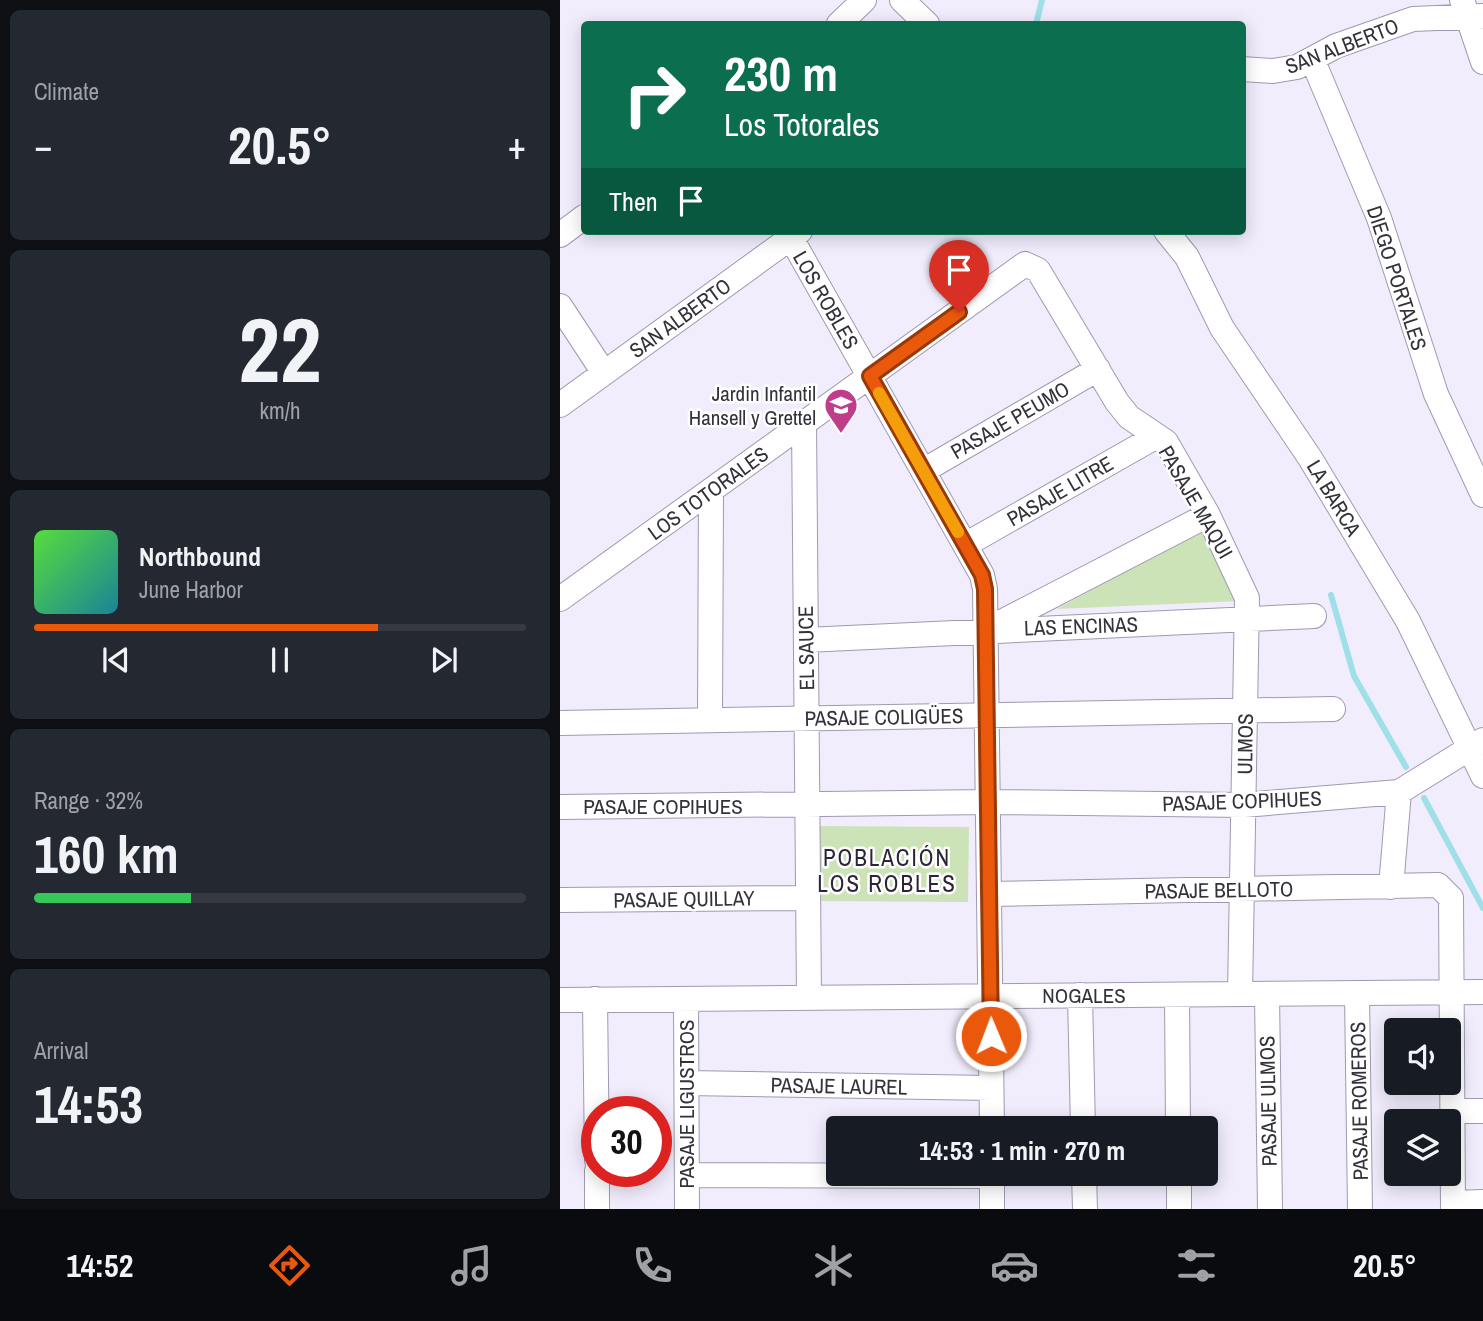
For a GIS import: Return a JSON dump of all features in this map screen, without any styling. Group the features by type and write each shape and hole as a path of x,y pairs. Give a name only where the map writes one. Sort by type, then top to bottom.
{"street":[{"path":"842,21 864,0"},
{"path":"902,0 924,21"},
{"path":"1471,11 1483,62"},
{"name":"SAN ALBERTO","path":"1246,69 1273,71 1313,61 1336,46 1413,19 1471,11"},
{"name":"DIEGO PORTALES","path":"1313,61 1379,218 1436,394 1483,495"},
{"path":"560,235 581,219"},
{"name":"SAN ALBERTO","path":"560,405 789,235"},
{"name":"LOS ROBLES","path":"789,235 965,545 983,582 988,715 992,1116"},
{"name":"LA BARCA","path":"1169,235 1187,257 1222,328 1310,458 1408,621 1476,745 1483,776"},
{"name":"LOS TOTORALES","path":"560,599 1026,264"},
{"name":"PASAJE MAQUI","path":"1026,264 1038,271 1129,417 1166,442 1208,515 1247,598 1247,619"},
{"path":"560,306 604,373"},
{"name":"PASAJE PEUMO","path":"923,471 1098,369"},
{"name":"EL SAUCE","path":"804,423 809,998"},
{"name":"PASAJE LITRE","path":"965,545 1155,437"},
{"path":"710,720 711,491"},
{"path":"985,630 1208,515"},
{"name":"LAS ENCINAS","path":"806,640 1314,616"},
{"name":"ULMOS","path":"1240,994 1247,619"},
{"name":"PASAJE COLIGÜES","path":"560,723 1334,709"},
{"name":"PASAJE COPIHUES","path":"560,807 987,802 1244,805 1399,792 1476,745"},
{"path":"1391,887 1399,792"},
{"name":"PASAJE BELLOTO","path":"990,894 1438,885 1447,891 1451,898 1452,992"},
{"name":"PASAJE QUILLAY","path":"560,900 808,898"},
{"path":"1452,992 1452,1109"},
{"name":"NOGALES","path":"560,1000 1483,992"},
{"name":"PASAJE ROMEROS","path":"1357,993 1360,1209"},
{"name":"PASAJE ULMOS","path":"1267,994 1270,1209"},
{"path":"1080,995 1083,1116"},
{"path":"1177,995 1178,1116"},
{"path":"595,999 596,1096"},
{"name":"PASAJE LIGUSTROS","path":"686,999 687,1209"},
{"name":"PASAJE LAUREL","path":"687,1083 991,1088"},
{"path":"1461,1111 1483,1111"},
{"path":"687,1175 826,1175"},
{"path":"992,1186 992,1209"},
{"path":"1084,1186 1085,1209"},
{"path":"1179,1186 1179,1209"},
{"path":"1453,1186 1453,1206 1483,1202"},
{"path":"597,1187 597,1209"}],"green space":[{"path":"1204,529 1241,601 1057,609"},
{"path":"817,826 969,827 968,902 816,901"}],"waterway":[{"path":"1037,21 1042,0"},
{"path":"1331,595 1354,676 1406,767"},
{"path":"1424,798 1483,908"}],"slow traffic":[{"path":"879,393 958,532"}],"place":[{"name":"Jardin Infantil Hansell y Grettel","path":"841,435"}],"district":[{"name":"POBLACIÓN LOS ROBLES","path":"887,870"}],"route":[{"path":"959,312 870,376 982,575 985,589 991,1036"}]}
